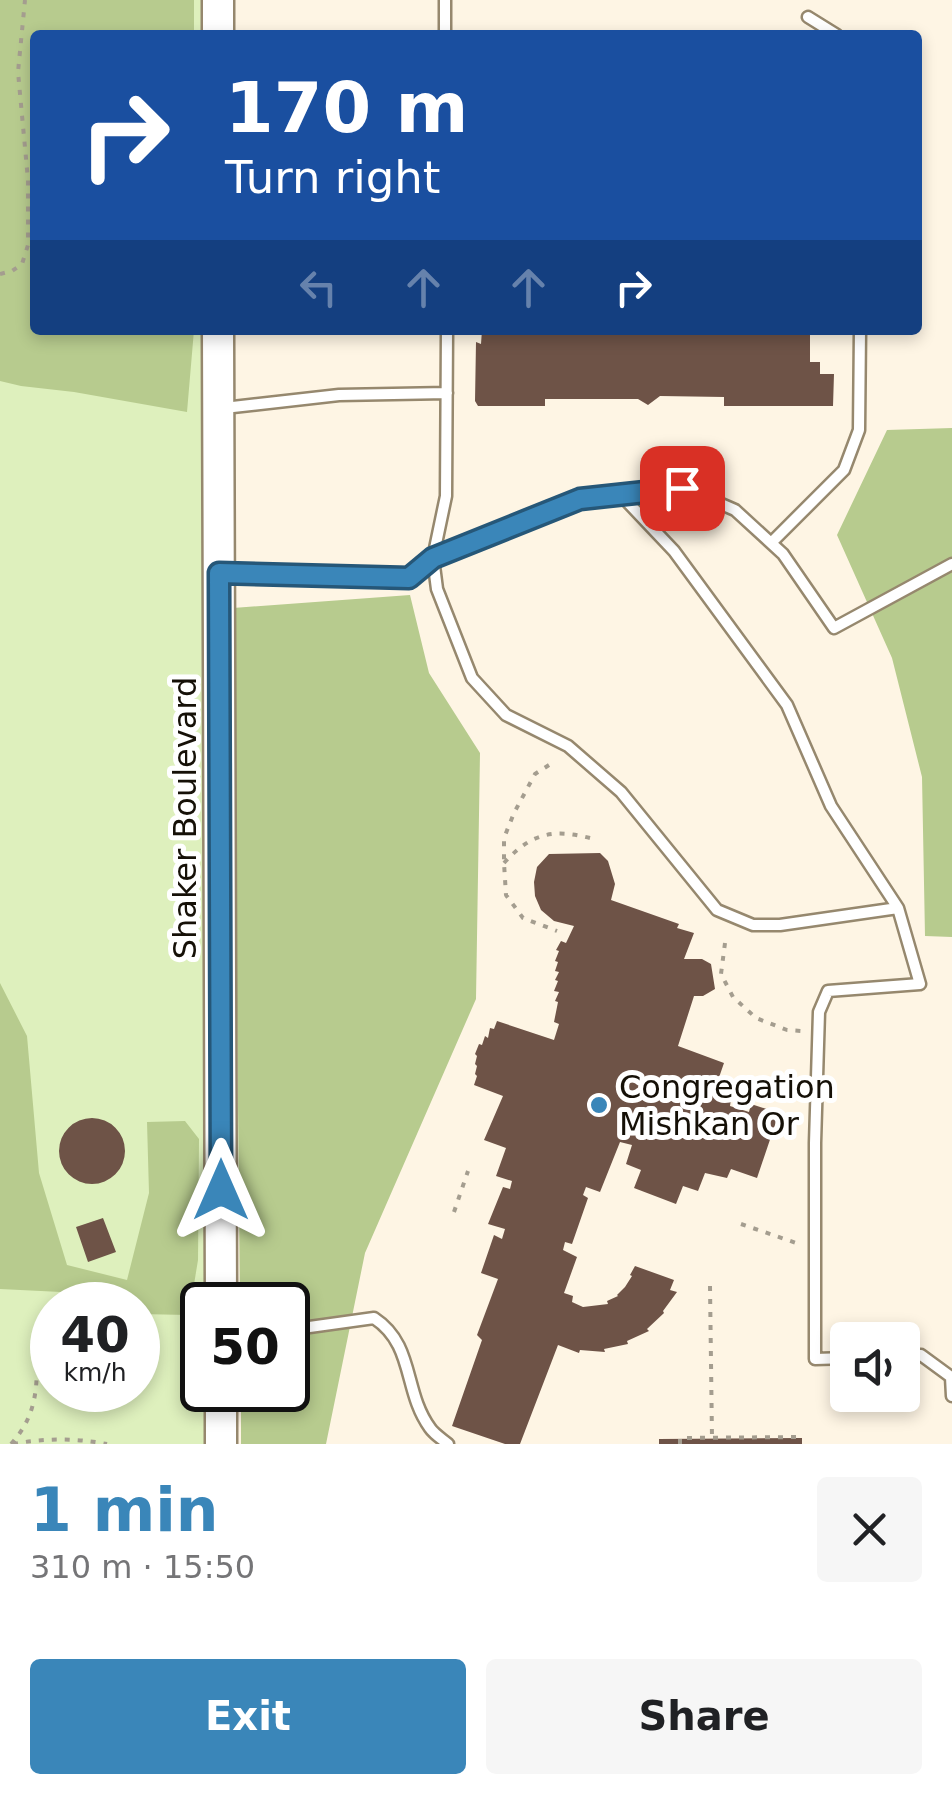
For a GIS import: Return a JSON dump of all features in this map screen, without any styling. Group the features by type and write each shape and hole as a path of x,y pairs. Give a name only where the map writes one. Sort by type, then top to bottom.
{"main road":[{"path":"218,0 218,30"},
{"name":"Shaker Boulevard","path":"218,335 221,1282"},
{"path":"221,1412 222,1444"}],"lane":[{"path":"445,0 445,29"},
{"path":"808,17 829,30"},
{"path":"446,335 446,496 433,558 437,588 472,678 506,715 568,746 621,792 716,910 753,926 780,926 898,908"},
{"path":"771,543 844,470 859,430 860,335"},
{"path":"218,409 339,394 447,393"},
{"path":"219,573 409,578 433,558 580,499 682,488 736,510 783,554 834,628 952,564"},
{"path":"620,494 674,551 787,705 831,806 898,908 920,984 828,991 819,1012 814,1358 830,1358"},
{"path":"310,1327 374,1318 389,1328 400,1345 418,1405 431,1430 448,1444"},
{"path":"920,1355 952,1378 952,1396"}],"path":[{"path":"0,274 16,269 25,258 28,245 28,180 18,72 25,0"},
{"path":"549,764 535,774 514,814 504,838 504,863 506,896 522,918 558,931"},
{"path":"504,863 519,846 539,836 558,832 597,840"},
{"path":"725,942 721,974 734,996 756,1018 787,1030 807,1032"},
{"path":"454,1212 468,1171"},
{"path":"741,1224 803,1246"},
{"path":"710,1286 712,1438"},
{"path":"11,1444 32,1412"},
{"path":"680,1444 680,1438 799,1437"},
{"path":"11,1444 80,1438 107,1444"}],"green space":[{"path":"0,0 209,0 209,30 30,30 30,335 209,335 213,1282 180,1282 180,1412 214,1412 214,1444 0,1444"},
{"path":"0,0 194,0 194,30 30,30 30,335 194,335 187,412 0,381"},
{"path":"952,428 952,937 925,936 922,777 892,658 837,535 887,430"},
{"path":"410,595 429,673 480,753 476,999 365,1253 326,1444 241,1444 241,1412 310,1412 310,1282 240,1282 233,608"},
{"path":"0,983 27,1036 39,1173 67,1265 127,1280 149,1193 147,1122 185,1121 199,1139 198,1260 194,1282 180,1282 180,1315 160,1314 160,1282 30,1282 30,1290 0,1289"}],"building":[{"path":"482,335 810,335 810,362 820,362 820,374 834,374 833,406 724,406 724,397 660,396 648,405 638,399 545,399 545,406 478,406 476,342 481,344"},
{"path":"600,853 608,861 615,884 611,900 694,933 684,959 702,959 711,964 715,989 694,996 678,1046 724,1063 711,1094 731,1099 730,1106 749,1112 751,1104 779,1113 757,1178 731,1169 727,1178 705,1173 698,1191 683,1186 676,1204 634,1188 641,1170 626,1164 632,1145 620,1142 600,1192 586,1187 583,1195 588,1198 572,1244 565,1242 563,1250 577,1257 564,1293 583,1307 608,1304 625,1287 635,1266 674,1280 670,1290 677,1292 649,1331 627,1341 628,1344 604,1349 605,1352 579,1353 558,1345 520,1444 505,1444 452,1426 482,1340 477,1335 498,1279 481,1273 494,1235 502,1239 505,1229 488,1224 503,1187 510,1189 512,1181 496,1176 506,1148 484,1140 503,1096 474,1085 475,1054 497,1021 554,1040 559,1024 554,1022 559,992 554,991 559,972 555,971 559,951 556,950 561,941 566,943 574,926 554,921 541,910 535,896 537,867 549,854"},
{"path":"92,1118 115,1128 125,1151 115,1174 92,1184 69,1174 59,1151 69,1128"},
{"path":"103,1218 116,1252 88,1262 76,1227"},
{"path":"802,1438 802,1444 659,1444 659,1439"}],"place":[{"name":"Congregation Mishkan Or","path":"599,1105"}],"route":[{"path":"221,1190 219,573 409,578 433,558 580,499 682,488"}]}
